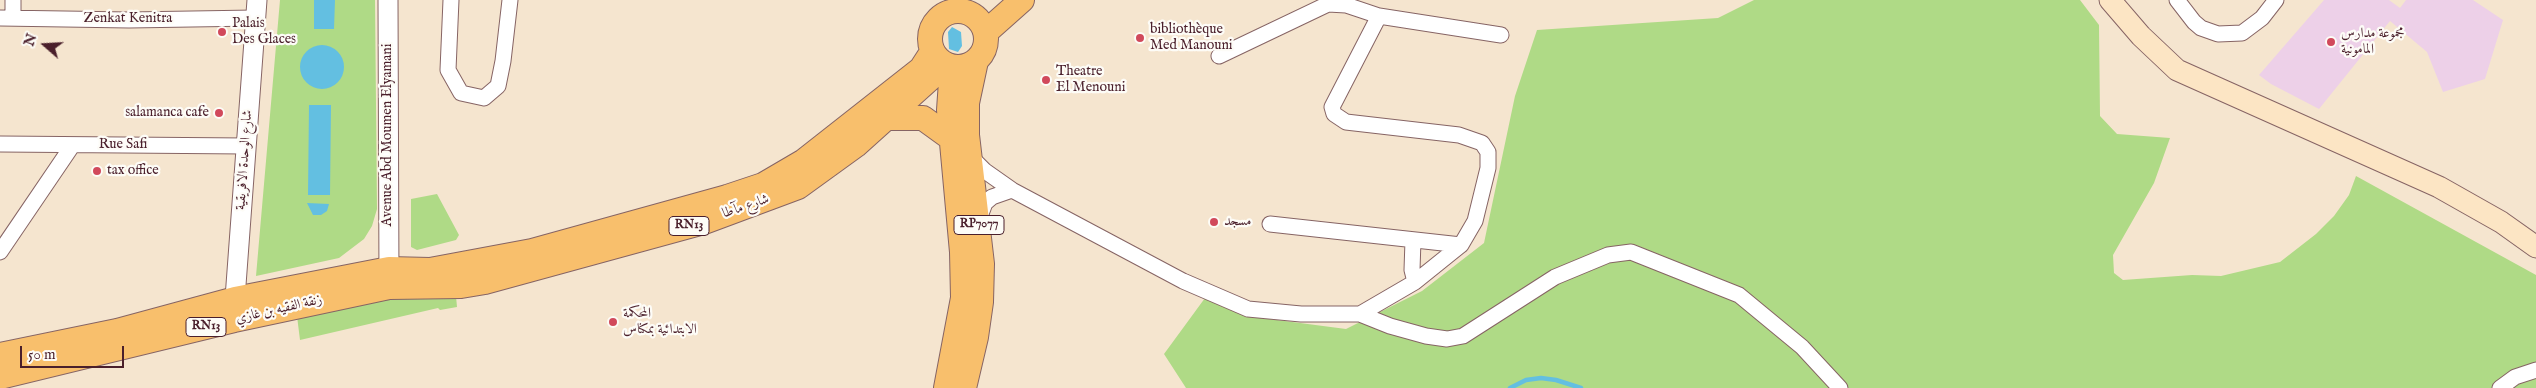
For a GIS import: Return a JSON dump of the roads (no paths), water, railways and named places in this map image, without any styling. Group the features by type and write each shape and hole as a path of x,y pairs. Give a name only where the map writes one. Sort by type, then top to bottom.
{"main road":[{"path":"986,32 1022,0"},
{"path":"2110,0 2140,36 2177,70 2439,187 2494,218 2536,247"},
{"path":"943,61 930,36 952,7 975,16 986,32 985,48 976,61"},
{"name":"RN13","path":"389,278 532,251 683,211 762,184 804,161 920,69 943,61 960,68 976,61"},
{"name":"شارع مآطا","path":"389,278 461,286 485,282 721,216 798,187 856,145 887,118 943,61"},
{"name":"RP7077","path":"943,61 962,252 963,298 946,388"},
{"name":"RP7077","path":"964,388 976,338 981,302 982,264 966,104 976,61"},
{"path":"887,118 923,118 952,138"},
{"name":"زنقة الفقيه بن غازي","path":"24,376 234,310 389,278"},
{"name":"RN13","path":"0,355 116,331 234,310"},
{"name":"RN13","path":"0,377 24,376"}],"street":[{"path":"7,18 13,0"},
{"name":"Avenue Abd Moumen Elyamani","path":"388,0 389,278"},
{"path":"451,0 448,70 461,93 484,98 498,86 510,0"},
{"path":"2177,0 2194,22 2202,28 2218,34 2242,33 2262,18 2276,0"},
{"path":"1219,56 1328,4 1346,5 1379,16 1501,35"},
{"name":"Zenkat Kenitra","path":"7,18 129,20 256,9"},
{"name":"شارع الوحدة الافريقية","path":"234,310 256,9"},
{"path":"1360,314 1415,282 1461,245 1475,221 1488,168 1488,152 1482,143 1459,135 1346,122 1334,114 1332,107 1379,16"},
{"name":"Rue Safi","path":"0,144 246,146"},
{"path":"0,252 72,146"},
{"path":"970,156 985,171 1012,190 1183,282 1248,308 1301,314 1360,314 1390,326 1426,336 1447,339 1463,336 1555,277 1608,255 1632,252 1739,295 1802,347 1840,388"},
{"path":"978,221 986,203 992,197 1012,190"},
{"path":"1270,224 1461,245"},
{"path":"1413,240 1412,270 1415,282"},
{"path":"2500,388 2515,377 2536,370"}],"water":[{"path":"314,0 335,0 334,29 314,29"},
{"path":"952,27 961,32 962,46 958,52 949,49 948,32"},
{"path":"326,45 338,51 343,58 343,76 338,83 331,88 318,89 310,86 303,79 300,63 303,55 310,48"},
{"path":"309,105 331,105 330,195 308,195"},
{"path":"307,203 329,204 327,211 321,215 313,215"}],"waterway":[{"path":"1510,388 1526,380 1541,378 1556,380 1581,388"}],"place":[{"name":"Palais Des Glaces","path":"222,32"},
{"name":"bibliothèque Med Manouni","path":"1140,38"},
{"name":"مجموعة مدارس المامونية","path":"2331,42"},
{"name":"Theatre El Menouni","path":"1046,80"},
{"name":"salamanca cafe","path":"219,113"},
{"name":"tax office","path":"97,171"},
{"name":"مسجد","path":"1214,222"},
{"name":"المحكمة الابتدائية بمكناس","path":"613,322"}]}
